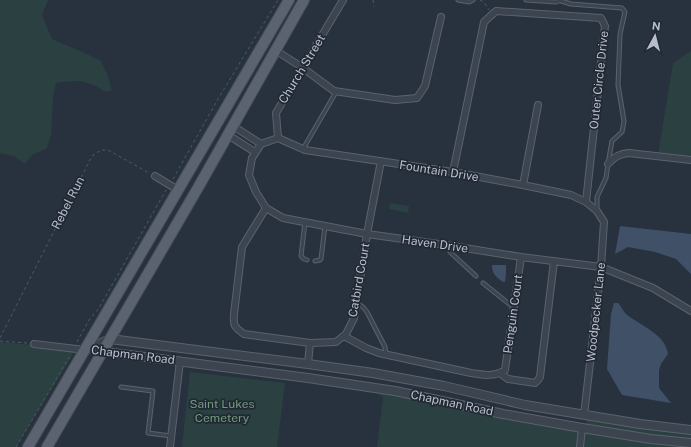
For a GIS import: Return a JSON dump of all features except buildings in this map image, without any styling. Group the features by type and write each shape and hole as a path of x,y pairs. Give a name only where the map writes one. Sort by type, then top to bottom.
{"main road":[{"path":"28,447 85,350 174,187 288,0"},
{"path":"47,447 304,0"}],"street":[{"name":"Church Street","path":"278,138 276,113 343,0"},
{"name":"Outer Circle Drive","path":"492,15 496,11 601,18 605,26 586,202"},
{"path":"453,172 484,22 492,15"},
{"path":"275,50 334,91 395,100 417,98 425,86 441,17"},
{"path":"523,185 538,105"},
{"path":"230,131 261,144"},
{"path":"230,131 255,152 261,144 278,138"},
{"name":"Fountain Drive","path":"278,138 304,149 453,172 571,195 586,202 596,211"},
{"name":"Haven Drive","path":"255,152 252,158 249,175 256,192 266,208 283,218 367,234 449,245 521,257 601,267 653,288 691,311"},
{"path":"608,164 620,154 629,152 691,160"},
{"name":"Catbird Court","path":"344,336 354,318 367,234 381,161"},
{"path":"155,176 174,187"},
{"path":"266,208 242,247 233,324 244,334 310,343 336,342 344,336 379,353 484,375 503,372 508,379 535,383 540,377 554,261"},
{"name":"Woodpecker Lane","path":"584,415 601,267 604,222 596,211"},
{"name":"Penguin Court","path":"503,372 521,257"},
{"name":"Chapman Road","path":"85,350 110,339 308,364 372,373 444,386 584,415 691,430"},
{"path":"308,364 310,343"},
{"path":"34,344 85,350"},
{"name":"Chapman Road","path":"85,350 180,361 395,391 503,414 582,428 650,439 691,443"},
{"path":"170,447 180,361"},
{"path":"580,447 584,415"}],"lane":[{"path":"458,0 469,2 473,0"},
{"path":"526,0 556,2 561,0 571,4 622,8 625,12 620,34 619,90 624,121 622,132 612,141 606,178 597,197 596,211"},
{"path":"304,149 336,91"},
{"path":"305,222 301,256 307,260"},
{"path":"315,261 321,259 326,226"},
{"path":"449,245 450,252 476,276"},
{"path":"483,283 514,308"},
{"path":"357,303 364,307 367,312 385,347 386,354"},
{"path":"121,387 153,391 148,433 172,436"}],"path":[{"path":"77,343 89,320 99,308 174,187 218,99 278,0"},
{"path":"373,0 374,7"},
{"path":"480,0 484,2 492,15"},
{"name":"Rebel Run","path":"0,338 92,156 101,150 108,150 155,176"},
{"path":"0,341 34,344"},
{"path":"16,447 68,359"}],"green space":[{"path":"0,0 48,0 42,15 52,39 101,61 108,76 112,90 106,92 94,85 76,81 56,83 53,98 51,134 47,148 32,155 25,164 14,156 0,153"},
{"path":"691,51 691,158 658,155 673,63"},
{"path":"390,203 409,206 408,213 389,209"},
{"path":"0,342 33,345 34,348 74,352 16,447 0,447"},
{"name":"Saint Lukes Cemetery","path":"190,372 285,383 277,447 182,447"},
{"path":"380,392 502,418 579,432 576,447 377,447 383,398 379,395"},
{"path":"587,419 640,428 691,434 691,439 651,435 586,425"},
{"path":"585,433 650,443 691,447 583,447"}],"water":[{"path":"620,226 691,234 691,274 676,259 655,252 628,247 615,254"},
{"path":"492,265 506,265 505,282 495,275"},
{"path":"614,303 618,303 626,314 657,335 666,347 668,354 659,370 659,388 671,403 622,395 607,369 611,314"}]}
